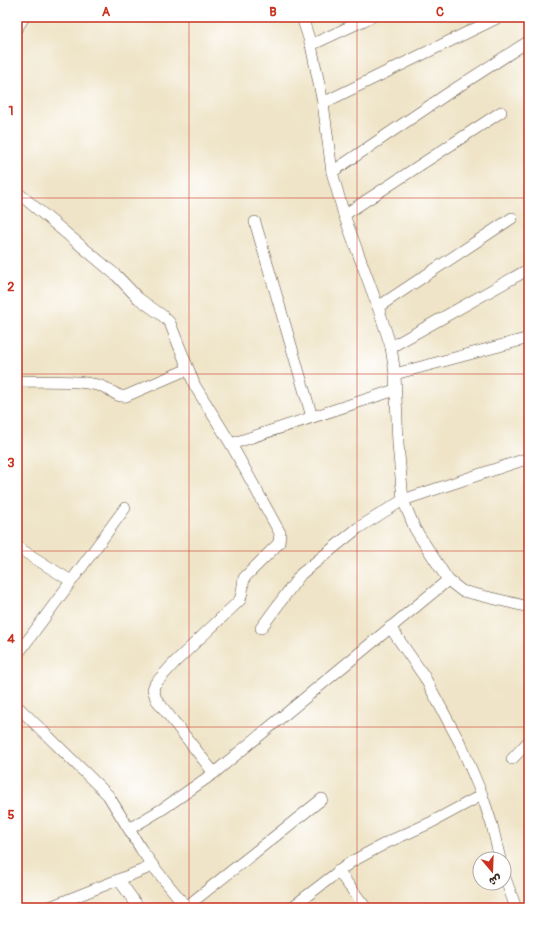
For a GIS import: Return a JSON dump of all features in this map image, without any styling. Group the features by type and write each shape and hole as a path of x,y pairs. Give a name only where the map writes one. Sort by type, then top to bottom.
{"street":[{"path":"17,28 24,17"},
{"path":"302,17 311,45 323,103 332,172 344,215 391,347 395,374 400,481 403,500 415,529 448,580 462,591 529,607"},
{"path":"311,45 371,17"},
{"path":"323,103 499,17"},
{"path":"332,172 447,94 529,41"},
{"path":"344,215 501,112"},
{"path":"17,192 117,276 138,298 163,316 170,324 175,333 195,386 231,444 280,533 279,542 244,578 240,600 175,662 155,684 153,689 156,699 214,773"},
{"path":"378,307 512,218"},
{"path":"255,222 312,418"},
{"path":"391,347 529,269"},
{"path":"395,374 529,338"},
{"path":"17,381 94,384 103,386 121,397 188,369"},
{"path":"231,444 395,390"},
{"path":"261,628 301,574 358,528 403,500 529,458"},
{"path":"17,655 124,508"},
{"path":"17,547 71,581"},
{"path":"129,829 164,808 214,773 448,580"},
{"path":"390,627 428,683 461,745 482,795 492,825 498,851"},
{"path":"17,706 108,795 153,866 187,908 322,799"},
{"path":"512,759 529,741"},
{"path":"291,908 351,862 388,842 430,823 482,795"},
{"path":"48,908 153,866"},
{"path":"338,871 366,908"},
{"path":"119,880 139,908"},
{"path":"510,891 516,908"}]}
